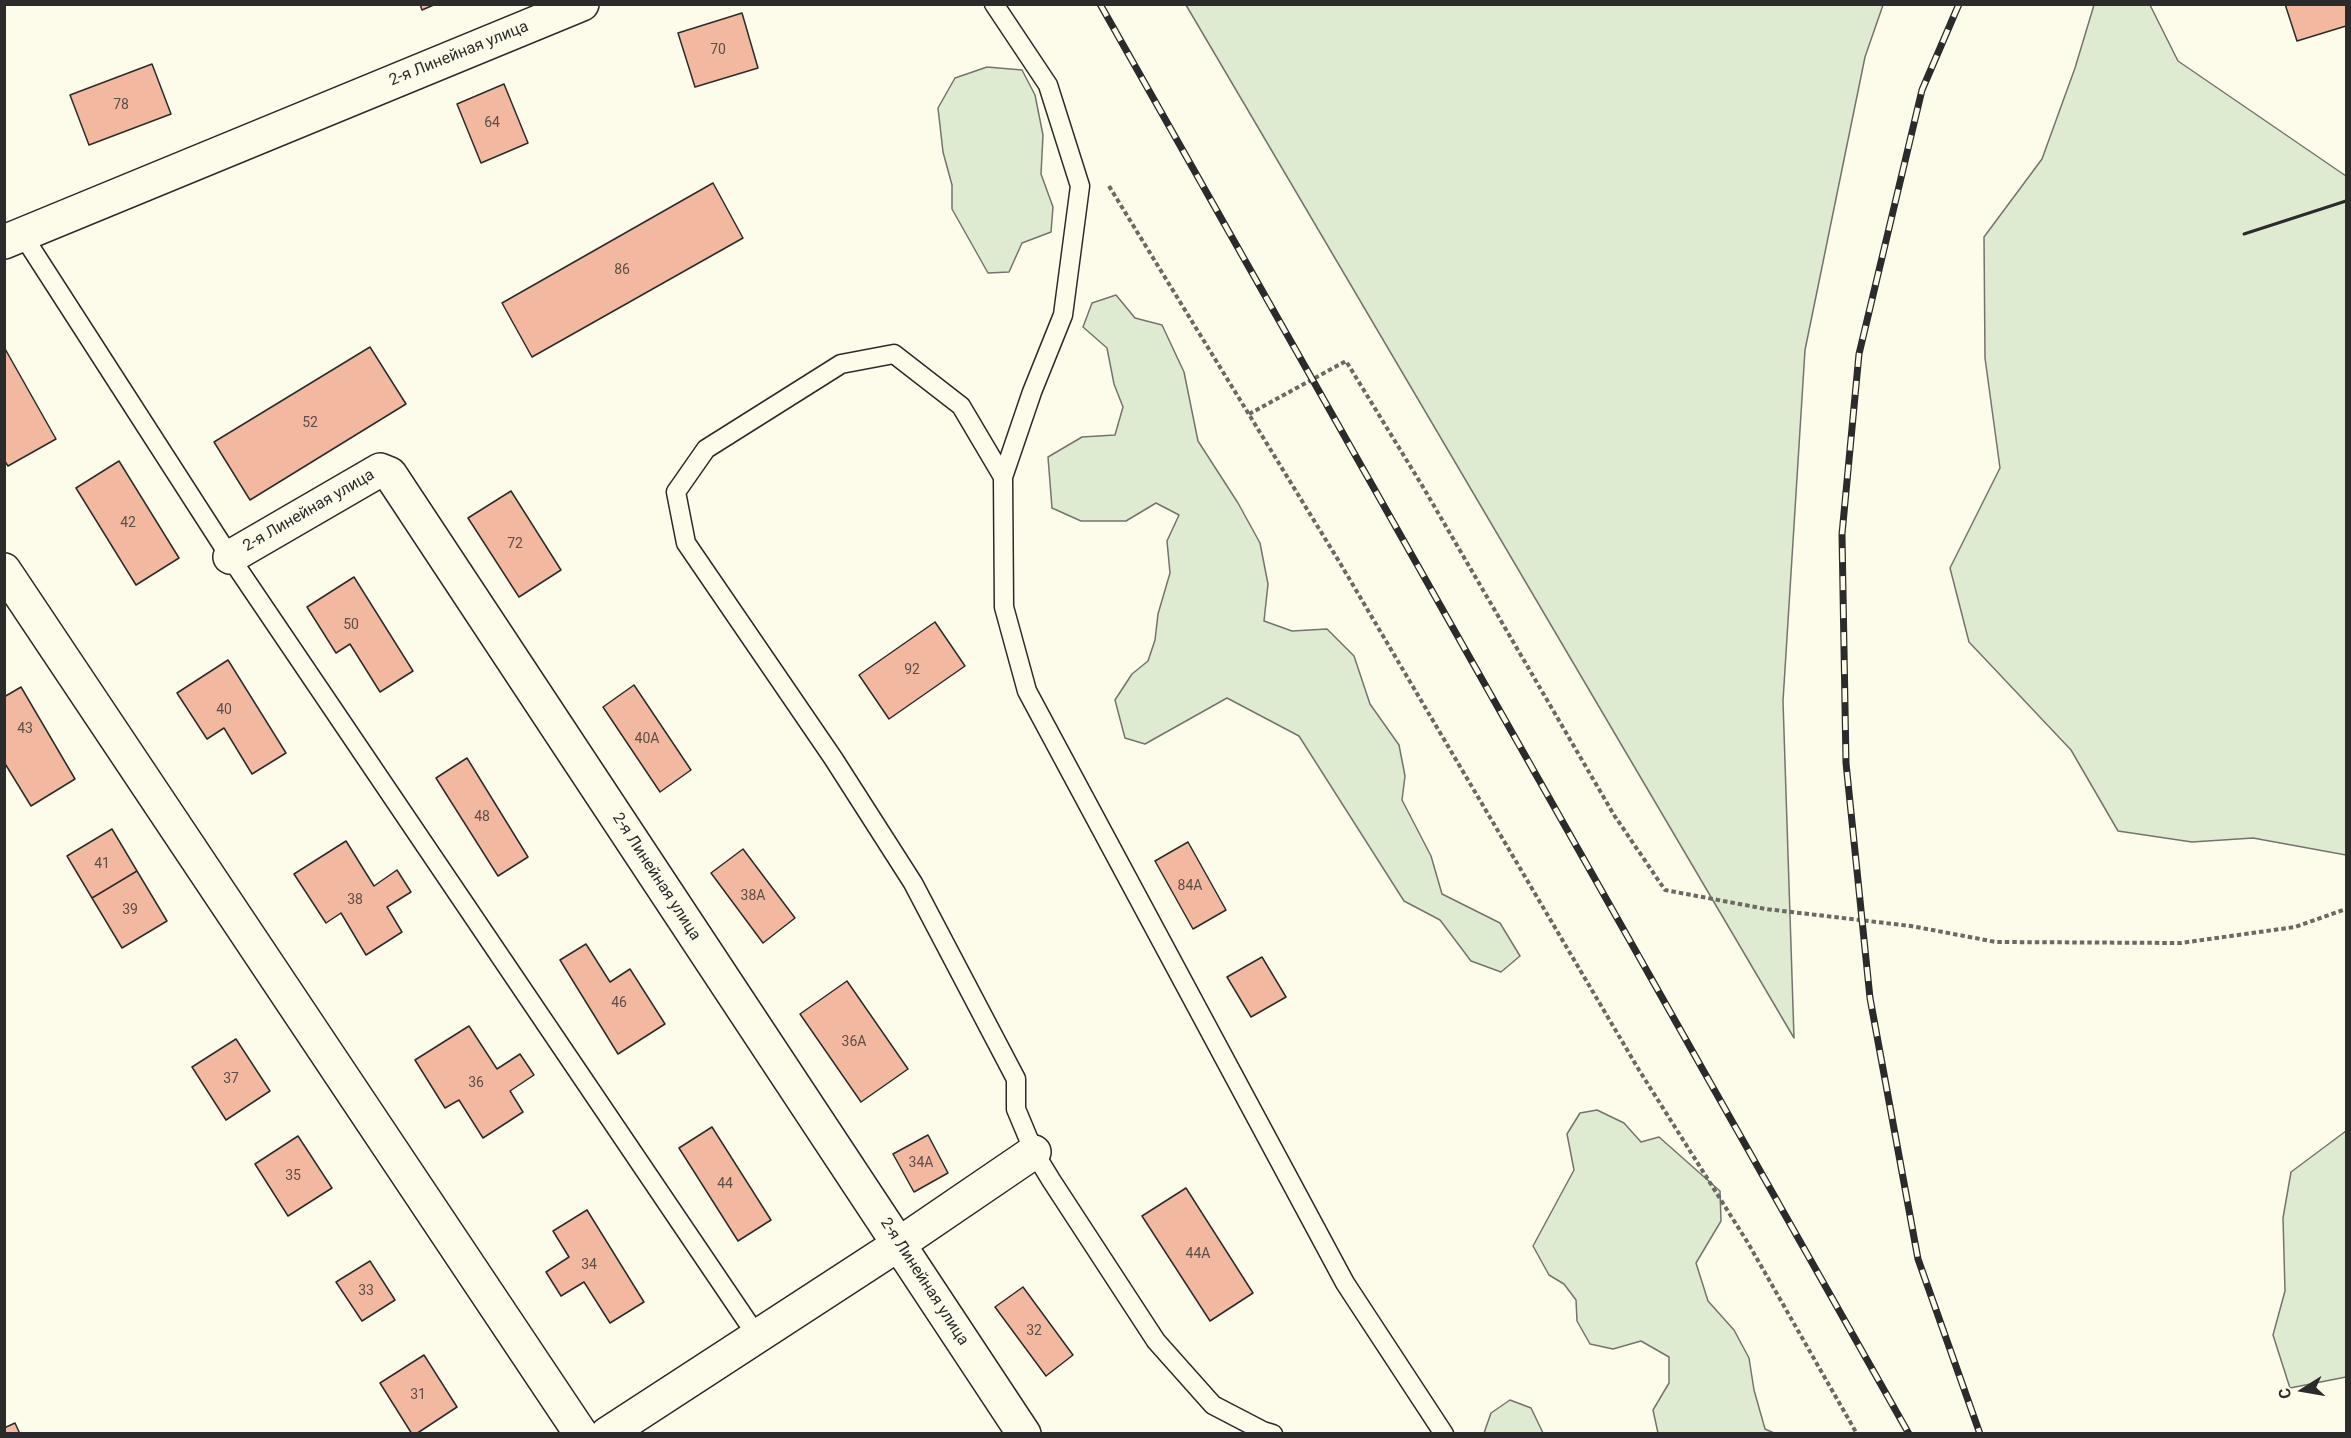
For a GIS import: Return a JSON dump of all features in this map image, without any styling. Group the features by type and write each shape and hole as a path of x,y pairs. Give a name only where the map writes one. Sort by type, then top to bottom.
{"street":[{"name":"2-я Линейная улица","path":"13,238 582,4"},
{"name":"2-я Линейная улица","path":"230,557 380,470 390,474 1024,1434"},
{"path":"4,570 581,1434"},
{"path":"607,1434 899,1244 1034,1152"}],"lane":[{"path":"994,4 1047,85 1080,186 1063,315 1032,392 1003,477 1004,607 1027,692 1344,1283 1444,1434"},
{"path":"13,238 757,1336"},
{"path":"1003,477 961,406 894,354 842,364 706,449 676,492 686,543 833,758 918,894 1016,1079 1016,1110 1034,1152 1156,1341 1213,1405 1273,1434"}],"path":[{"path":"1108,185 1341,563 1639,1070 1748,1243 1857,1434"},
{"path":"1249,414 1346,361 1423,487 1614,815 1665,890 1766,909 1911,926 1996,942 2181,943 2295,927 2346,909"}],"green space":[{"path":"1186,5 1883,5 1865,57 1805,350 1783,701 1794,1038"},
{"path":"2094,5 2150,5 2178,61 2346,176 2346,855 2253,838 2192,842 2118,831 2071,750 1969,642 1950,568 2000,468 1985,358 1984,237 2042,159 2075,68"},
{"path":"987,67 1022,70 1035,95 1043,135 1041,174 1053,207 1051,232 1022,243 1009,272 988,273 952,209 952,185 943,152 938,108 955,78"},
{"path":"1116,295 1135,318 1162,325 1184,372 1198,441 1238,503 1260,543 1268,584 1264,621 1292,631 1327,629 1354,656 1370,704 1399,745 1405,776 1402,800 1431,856 1442,894 1500,923 1520,956 1501,972 1471,961 1440,920 1404,901 1299,736 1227,698 1145,744 1125,738 1115,700 1132,674 1148,661 1170,573 1167,541 1179,515 1156,503 1126,521 1081,521 1052,508 1048,457 1082,437 1115,435 1123,407 1114,384 1107,348 1083,327 1092,303"},
{"path":"1597,1110 1624,1123 1641,1142 1659,1137 1720,1191 1721,1221 1696,1263 1708,1301 1734,1330 1749,1358 1754,1390 1765,1429 1774,1433 1658,1433 1653,1410 1669,1383 1669,1357 1641,1341 1613,1349 1590,1344 1577,1321 1576,1300 1564,1284 1549,1275 1533,1246 1574,1170 1567,1134 1580,1113"},
{"path":"2346,1131 2346,1377 2290,1388 2273,1335 2285,1291 2283,1218 2291,1172"},
{"path":"1510,1400 1531,1408 1543,1433 1484,1433 1491,1413"}],"building":[{"path":"420,4 436,4 422,10"},
{"path":"2285,4 2346,4 2346,26 2297,41"},
{"path":"742,13 758,68 695,87 678,33"},
{"path":"152,64 171,114 89,145 70,95"},
{"path":"504,84 528,143 481,163 457,104"},
{"path":"713,183 743,238 532,357 502,303"},
{"path":"4,347 56,439 8,466 4,460"},
{"path":"370,347 406,404 250,500 214,442"},
{"path":"119,461 179,558 136,585 76,488"},
{"path":"511,491 561,570 519,597 468,518"},
{"path":"354,577 413,671 380,692 350,644 336,653 307,607"},
{"path":"935,622 965,666 889,719 859,675"},
{"path":"228,660 286,753 252,774 224,728 207,739 177,693"},
{"path":"634,685 691,770 660,792 603,707"},
{"path":"21,687 75,779 31,806 4,762 4,697"},
{"path":"467,758 528,857 498,876 436,778"},
{"path":"112,829 137,871 92,898 67,856"},
{"path":"346,841 374,886 397,870 411,892 387,907 402,932 366,955 341,913 326,923 294,874"},
{"path":"1188,842 1226,910 1193,929 1155,861"},
{"path":"743,849 795,918 763,943 711,873"},
{"path":"137,871 167,921 122,948 92,898"},
{"path":"586,944 610,982 630,969 665,1024 618,1054 560,960"},
{"path":"1262,957 1286,997 1251,1017 1227,977"},
{"path":"847,981 908,1069 861,1102 800,1014"},
{"path":"469,1026 497,1069 520,1054 534,1075 510,1091 523,1112 483,1138 459,1100 445,1108 415,1060"},
{"path":"236,1039 270,1091 226,1120 192,1067"},
{"path":"712,1127 771,1220 738,1241 679,1148"},
{"path":"928,1135 948,1173 914,1192 893,1154"},
{"path":"298,1136 332,1188 288,1216 255,1164"},
{"path":"1186,1188 1253,1293 1210,1321 1142,1216"},
{"path":"587,1210 644,1302 610,1323 584,1282 561,1296 546,1272 569,1257 553,1231"},
{"path":"370,1261 395,1300 362,1321 336,1282"},
{"path":"1023,1287 1073,1355 1046,1376 995,1307"},
{"path":"424,1355 457,1407 416,1434 412,1434 380,1383"},
{"path":"15,1423 20,1434 4,1434 4,1428"}],"railway":[{"path":"1100,4 1909,1434"},
{"path":"1959,4 1922,90 1859,354 1842,534 1846,763 1870,998 1918,1259 1980,1434"}],"wall":[{"path":"2244,234 2346,201"}]}
